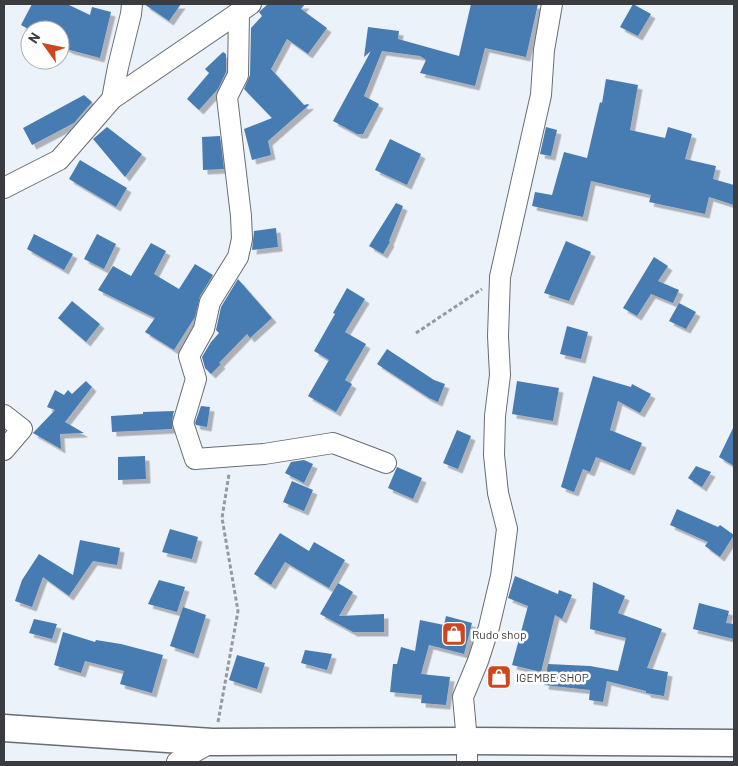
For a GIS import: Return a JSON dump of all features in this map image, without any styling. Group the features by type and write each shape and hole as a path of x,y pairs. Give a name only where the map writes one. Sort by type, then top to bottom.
{"main road":[{"path":"4,728 212,742 467,752 734,743"}],"street":[{"path":"112,99 132,4"},
{"path":"467,752 464,697 489,627 501,576 507,529 498,493 494,455 495,416 500,375 498,336 500,277 541,95 544,50 552,4"},
{"path":"4,188 59,160 112,99 245,8"},
{"path":"245,8 238,75 227,97 242,239 238,257 210,302 204,329 189,356 196,379 183,423 195,459 264,454 333,443 386,464"},
{"path":"4,415 22,429 4,450"},
{"path":"177,762 212,742"}],"path":[{"path":"416,333 500,277"},
{"path":"212,742 220,713 238,611 222,518 231,456"}],"building":[{"path":"32,4 67,4 90,15 92,7 111,12 100,58 70,50 70,20 24,20"},
{"path":"144,4 181,4 169,21"},
{"path":"268,4 305,4 301,9 327,28 308,54 287,39 271,69 304,105 309,105 268,141 271,155 252,160 244,129 272,118 244,89 250,75 251,28 262,16 259,12"},
{"path":"471,4 538,4 526,57 485,48 475,86 420,73 426,60 420,56 382,51 364,96 379,104 363,134 357,134 333,121 371,51 364,57 368,27 399,31 398,39 459,56"},
{"path":"633,4 651,14 638,36 620,27"},
{"path":"223,52 226,54 226,72 218,89 199,110 187,99 209,73 205,69"},
{"path":"606,79 638,85 630,130 665,138 668,127 692,134 685,159 716,166 713,179 734,185 734,205 709,197 705,214 649,202 651,195 591,181 583,217 532,206 535,192 552,195 564,152 587,158 600,102 602,103"},
{"path":"84,95 92,102 74,123 32,145 23,128"},
{"path":"107,127 142,154 125,177 93,139"},
{"path":"546,127 557,130 551,156 540,154"},
{"path":"220,136 224,169 203,170 202,137"},
{"path":"390,139 421,154 407,185 375,170"},
{"path":"80,160 127,188 116,207 69,179"},
{"path":"396,203 403,206 390,242 383,254 369,246"},
{"path":"276,228 278,247 252,250 254,231"},
{"path":"34,234 73,254 64,270 27,249"},
{"path":"97,234 116,244 104,269 84,259"},
{"path":"566,241 591,252 569,301 544,293"},
{"path":"151,243 166,251 154,274 179,289 195,264 213,275 200,296 195,317 174,350 145,332 155,318 98,290 113,266 131,276"},
{"path":"654,257 668,266 658,281 679,290 673,303 651,294 637,316 623,308"},
{"path":"238,279 272,318 250,338 247,334 211,374 205,368 202,357 219,333 216,330 221,307"},
{"path":"347,288 365,299 345,332 366,344 345,380 352,384 336,412 308,396 329,360 314,351"},
{"path":"72,301 100,324 86,342 58,318"},
{"path":"679,303 696,312 686,329 669,321"},
{"path":"567,326 588,332 581,359 560,354"},
{"path":"387,349 434,380 445,384 438,402 377,364"},
{"path":"593,376 631,387 632,384 651,394 640,413 618,401 610,430 642,443 630,471 596,457 590,472 583,469 574,492 561,487"},
{"path":"86,381 92,387 65,422 84,433 60,434 61,449 33,433 55,410 47,407 55,390 64,395 68,390 72,394"},
{"path":"517,381 559,388 553,421 512,414"},
{"path":"201,406 210,407 207,427 196,425 195,423"},
{"path":"174,411 172,429 112,432 111,416"},
{"path":"734,426 734,466 719,457"},
{"path":"457,430 471,436 458,469 443,463"},
{"path":"145,456 146,479 118,480 118,457"},
{"path":"304,460 313,464 304,483 285,473 291,462"},
{"path":"696,466 711,472 702,487 688,478"},
{"path":"397,467 422,478 413,499 388,488"},
{"path":"292,481 313,490 304,511 283,502"},
{"path":"677,509 718,527 720,525 734,535 720,557 705,546 708,542 670,525"},
{"path":"170,529 198,537 192,559 162,552"},
{"path":"280,533 309,551 314,542 345,560 329,588 285,562 271,585 254,574"},
{"path":"80,540 120,548 117,565 93,561 69,596 43,577 32,607 15,601 22,580 39,554 73,575"},
{"path":"515,576 558,594 559,590 572,595 562,619 555,615 541,672 512,665 528,606 508,598"},
{"path":"159,580 185,587 177,612 148,604"},
{"path":"593,582 625,596 618,613 662,629 647,668 668,672 664,696 646,693 646,691 607,681 603,702 589,700 590,690 544,685 548,664 590,666 618,671 626,638 590,629"},
{"path":"338,583 353,592 339,616 384,614 384,632 353,632 320,614"},
{"path":"699,603 729,611 726,623 734,624 734,639 693,629"},
{"path":"183,607 206,615 194,654 170,646"},
{"path":"446,616 472,623 464,654 429,645 421,674 450,677 446,705 421,703 422,695 390,692 393,664 397,664 401,647 415,651 420,620 444,625"},
{"path":"34,619 57,624 52,639 29,633"},
{"path":"63,632 95,642 96,640 121,644 163,655 152,693 120,684 124,671 85,661 81,673 54,665"},
{"path":"305,650 332,654 327,670 301,663"},
{"path":"237,655 265,663 257,689 229,680"}],"place":[{"name":"Rudo shop","path":"454,634"},
{"name":"IGEMBE SHOP","path":"499,677"}]}
